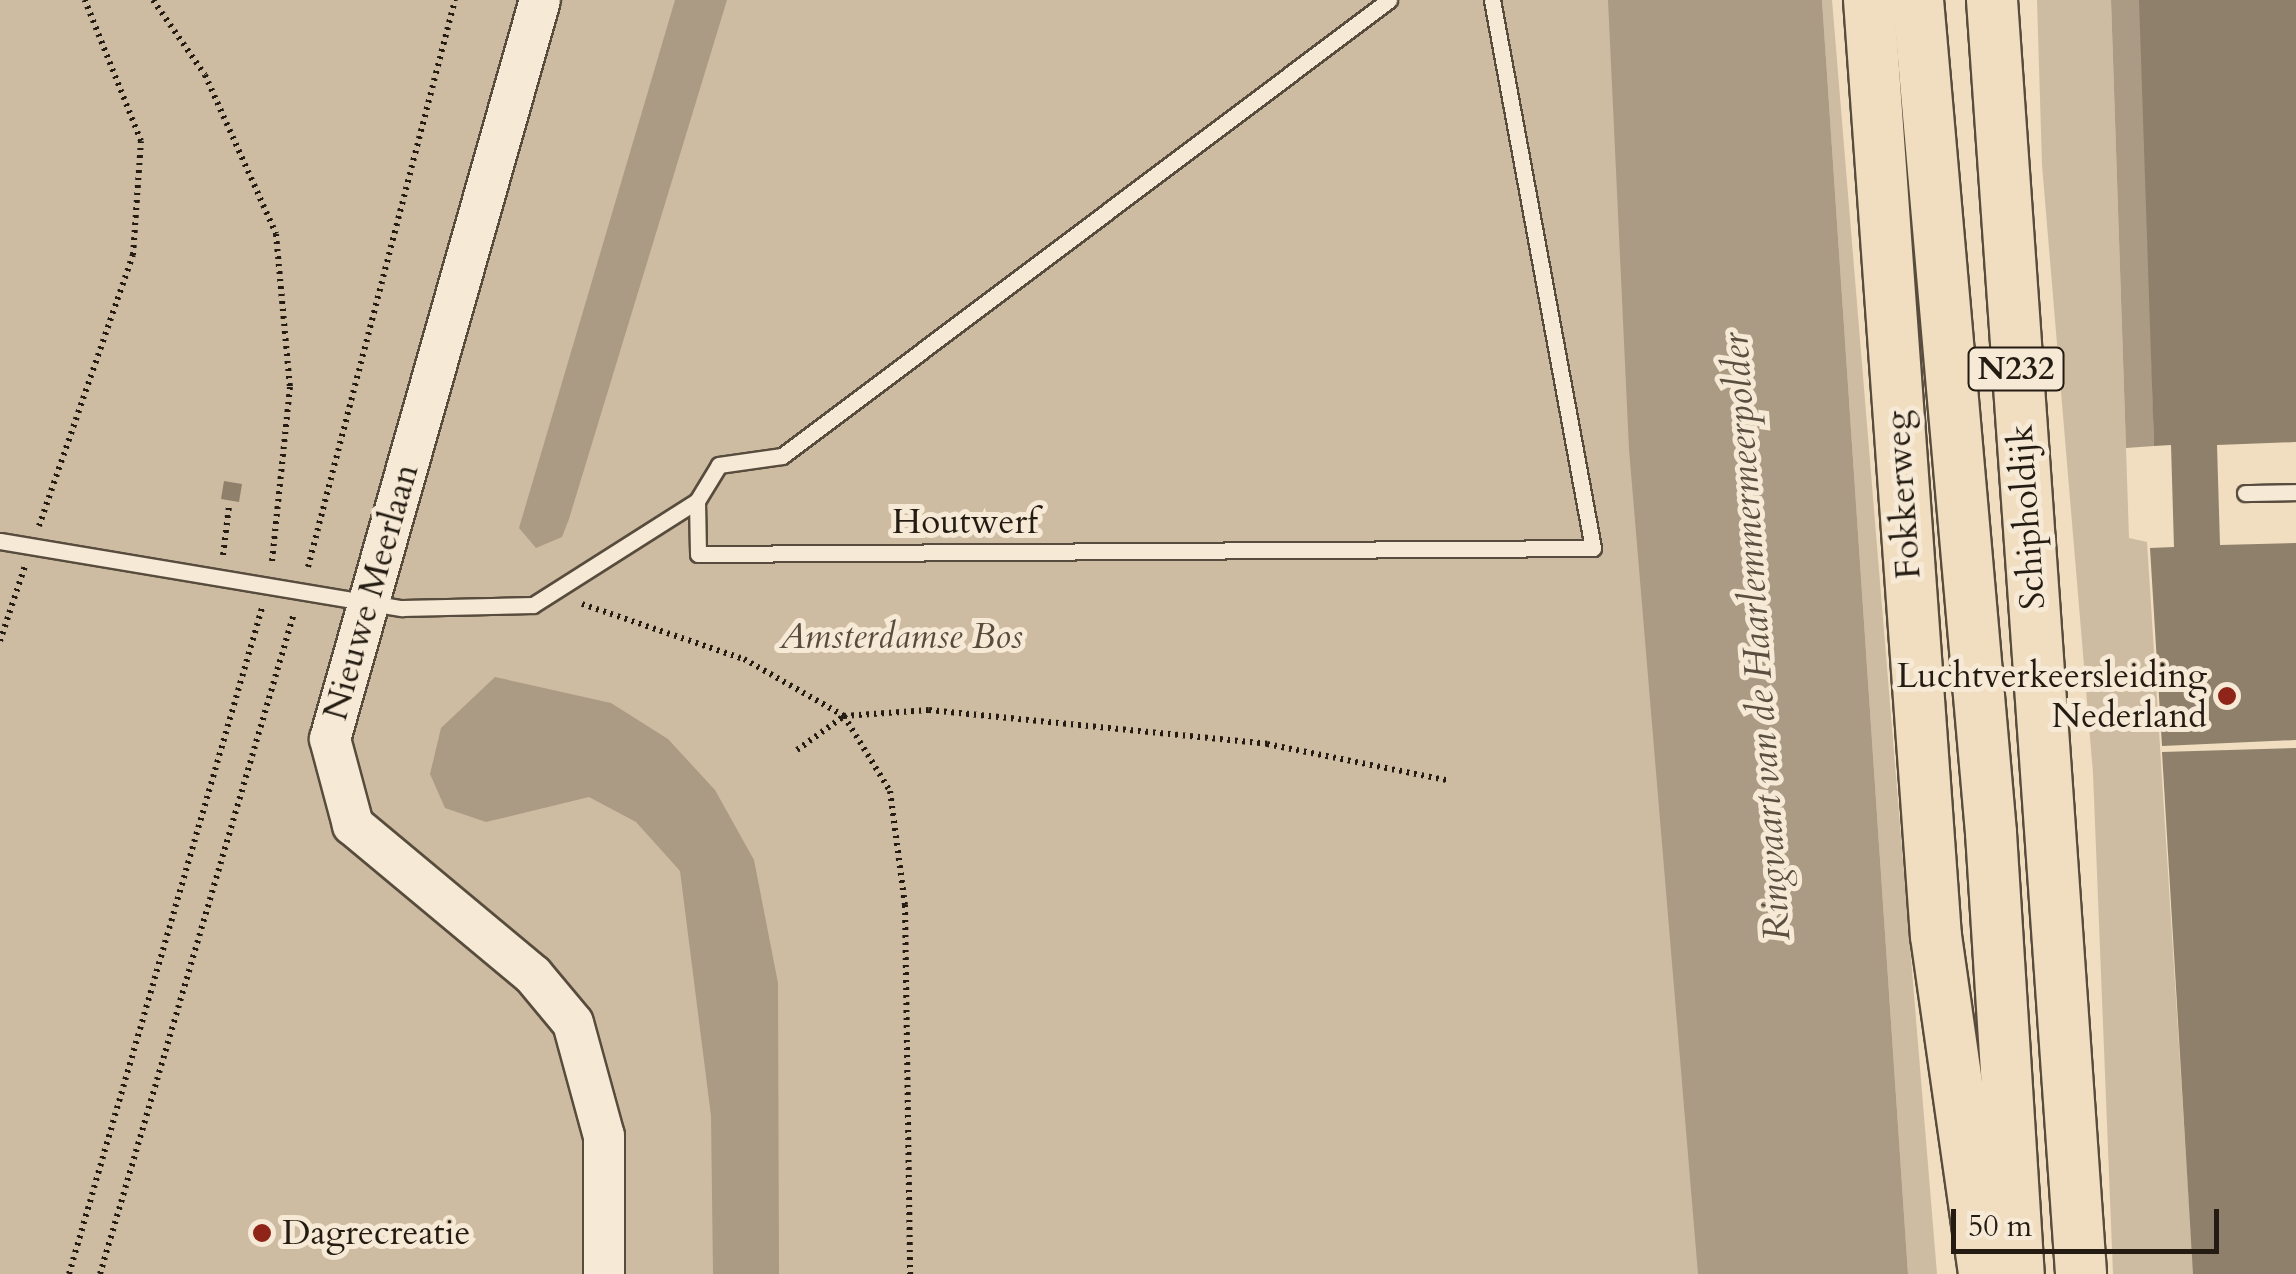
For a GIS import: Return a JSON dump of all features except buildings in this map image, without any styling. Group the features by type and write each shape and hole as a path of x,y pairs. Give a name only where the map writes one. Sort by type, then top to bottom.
{"main road":[{"name":"Fokkerweg","path":"1869,0 1905,534 1942,989"},
{"name":"N232","path":"1918,0 1986,776 2018,1274"},
{"name":"Schipholdijk","path":"1992,0 2080,1274"},
{"path":"1942,989 1936,1050 1953,1274"},
{"path":"1942,989 1984,1274"}],"street":[{"name":"Nieuwe Meerlaan","path":"540,0 330,740 340,798 382,854 497,943 573,1024 604,1136 604,1274"}],"lane":[{"path":"0,541 368,601 533,605 697,501 719,465 782,456 1389,0"},
{"name":"Houtwerf","path":"697,501 698,554 1593,548 1492,0"},
{"path":"2245,493 2296,492"}],"path":[{"path":"0,641 132,255 141,141 86,0"},
{"path":"69,1274 268,583 290,387 276,234 206,75 153,0"},
{"name":"Nieuwe Meerlaan","path":"315,542 455,0"},
{"path":"221,576 229,506"},
{"name":"Nieuwe Meerlaan","path":"100,1274 301,589"},
{"path":"533,605 593,604 744,658 844,716 890,791 903,864 910,1274"},
{"path":"797,750 844,716 929,710 1267,744 1446,780"}],"green space":[{"name":"Amsterdamse Bos","path":"0,0 1762,0 1841,1274 0,1274"},
{"path":"1822,0 1832,0 1937,1274 1908,1274"},
{"path":"2037,0 2111,0 2129,538 2147,542 2192,1250 2296,1274 2113,1274 2093,773 2042,165"}],"water":[{"path":"675,0 727,0 569,519 562,537 536,548 519,528"},
{"name":"Ringvaart van de Haarlemmermeerpolder","path":"1608,0 1822,0 1908,1274 1698,1274 1629,449"},
{"path":"2111,0 2142,0 2154,446 2126,448"},
{"path":"495,677 611,703 668,739 715,790 754,860 778,983 779,1274 713,1274 711,1116 680,871 636,822 589,797 486,822 445,808 430,774 441,728"}],"place":[{"name":"Luchtverkeersleiding Nederland","path":"2227,696"},
{"name":"Dagrecreatie","path":"262,1233"}]}
